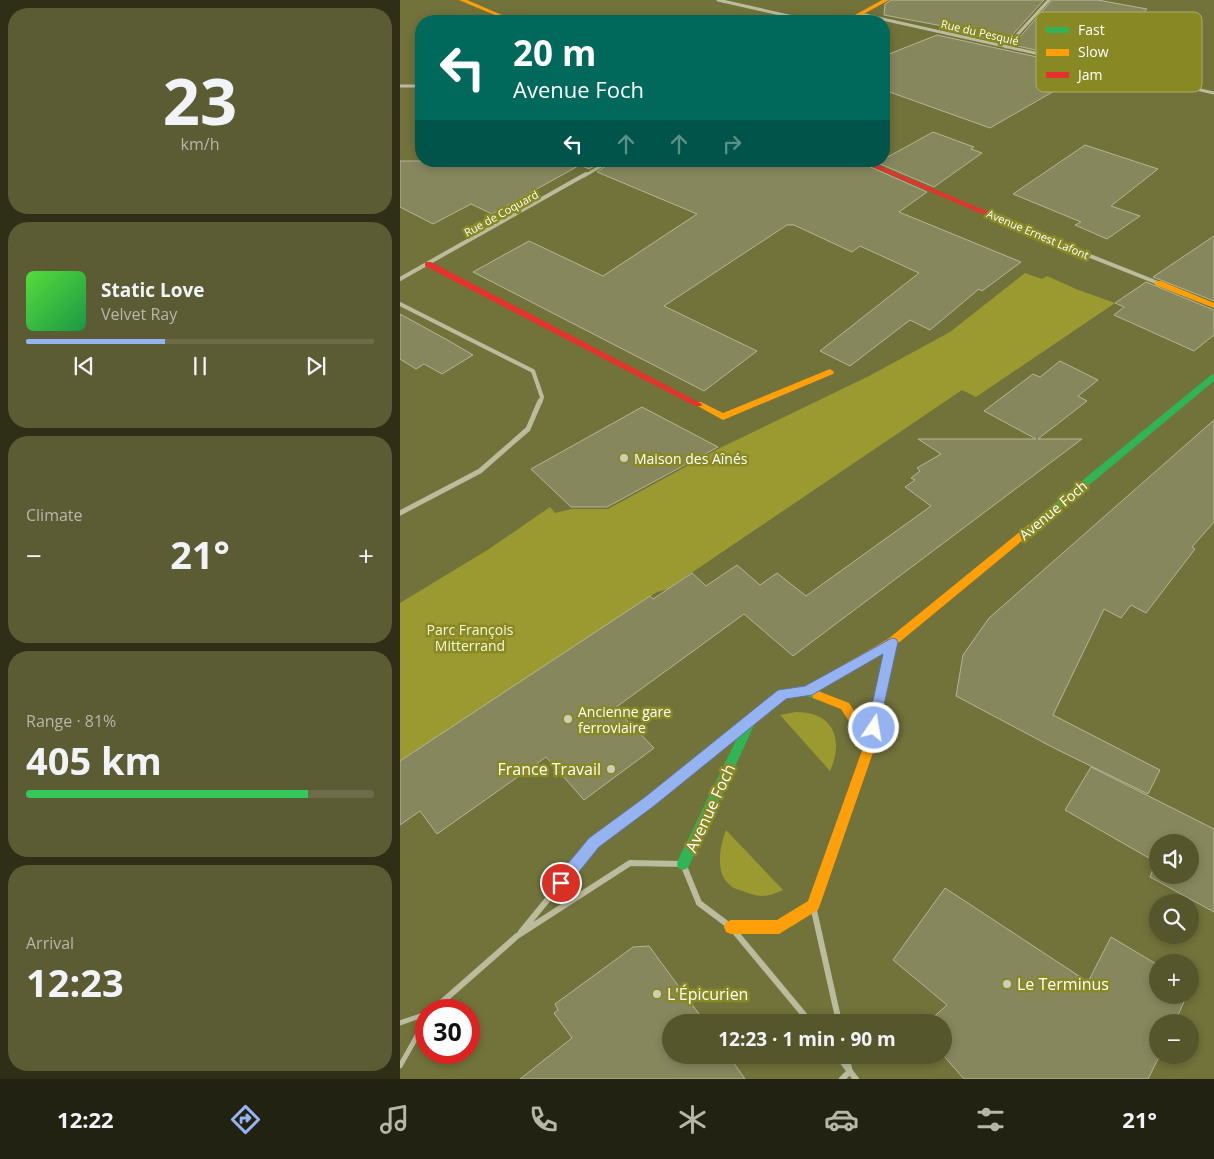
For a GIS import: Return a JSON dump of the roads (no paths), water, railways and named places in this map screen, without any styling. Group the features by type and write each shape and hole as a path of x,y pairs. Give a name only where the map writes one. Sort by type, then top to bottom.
{"street":[{"path":"462,0 498,15"},
{"path":"718,0 784,15"},
{"path":"860,14 886,0"},
{"path":"1038,12 1049,0"},
{"name":"Rue du Pesquié","path":"860,14 864,15"},
{"path":"1006,47 1036,14"},
{"name":"Rue du Pesquié","path":"890,21 1036,54"},
{"path":"400,86 415,86"},
{"name":"Rue de Coquard","path":"400,279 599,167"},
{"name":"Avenue Ernest Lafont","path":"876,167 1214,306"},
{"path":"428,264 723,417 830,372"},
{"path":"400,304 533,371 542,396 528,429 480,471 400,513"},
{"name":"Avenue Foch","path":"803,1014 731,927 699,903 683,864 753,716 782,694 808,691 892,642 1214,377"},
{"path":"837,1014 813,905 870,744 892,642"},
{"name":"Avenue Foch","path":"808,691 845,706 870,744"},
{"path":"517,936 594,843 650,801 753,716"},
{"path":"445,999 517,936 630,863 683,864"},
{"path":"731,927 779,927 813,905"},
{"path":"844,1064 856,1079"},
{"path":"848,1064 850,1071"},
{"path":"842,1079 850,1071"}],"lane":[{"path":"400,1024 415,1018"},
{"path":"400,1066 415,1039"}],"place":[{"name":"Maison des Aînés","path":"624,458"},
{"name":"Ancienne gare ferroviaire","path":"568,719"},
{"name":"France Travail","path":"611,769"},
{"name":"Le Terminus","path":"1007,984"},
{"name":"L'Épicurien","path":"657,994"}],"park label":[{"name":"Parc François Mitterrand","path":"470,638"}]}
